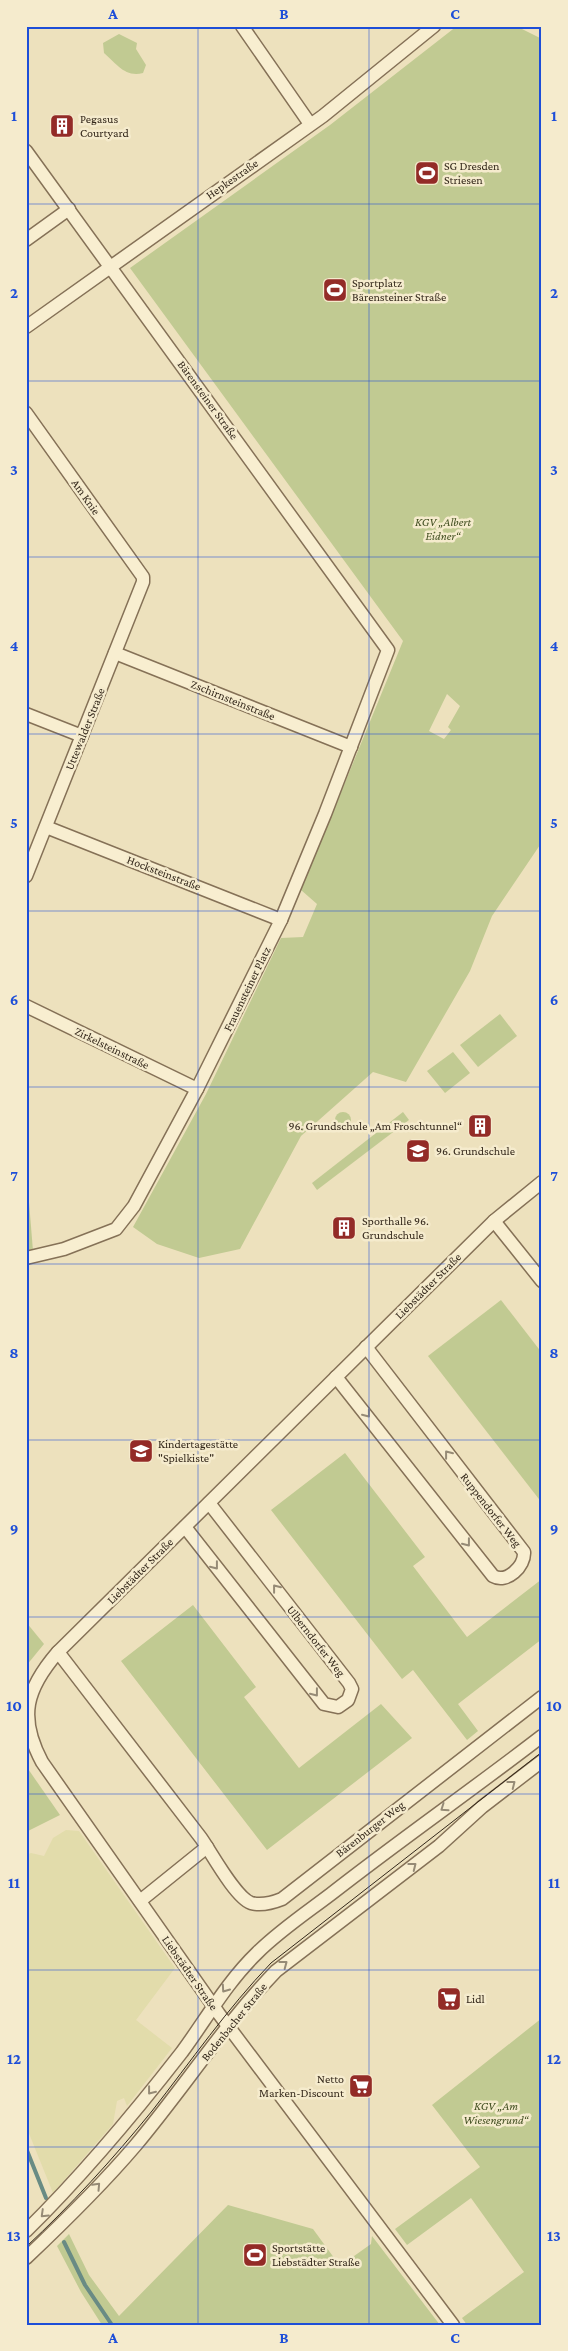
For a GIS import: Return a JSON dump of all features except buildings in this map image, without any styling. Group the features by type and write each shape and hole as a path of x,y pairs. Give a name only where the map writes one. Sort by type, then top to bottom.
{"street":[{"path":"242,26 310,124"},
{"name":"Hepkestraße","path":"26,327 310,124 434,26"},
{"name":"Bärensteiner Straße","path":"26,151 388,650"},
{"path":"26,240 68,209"},
{"name":"Am Knie","path":"26,414 143,577 144,582"},
{"name":"Uttewalder Straße","path":"26,876 144,582"},
{"name":"Frauensteiner Platz","path":"28,1257 87,1241 116,1228 122,1223 197,1089 281,920 388,650"},
{"name":"Zschirnsteinstraße","path":"115,653 351,747"},
{"path":"26,714 82,736"},
{"name":"Hocksteinstraße","path":"46,827 281,920"},
{"name":"Zirkelsteinstraße","path":"26,1006 197,1089"},
{"name":"Liebstädter Straße","path":"453,2325 213,2006 42,1762 33,1745 27,1716 29,1702 37,1679 58,1652 494,1221 542,1182"},
{"path":"494,1221 542,1282"},
{"name":"Ruppendorfer Weg","path":"336,1377 493,1576 504,1579 521,1565 525,1558 524,1552 366,1347"},
{"name":"Ulberndorfer Weg","path":"185,1527 324,1704 338,1707 348,1700 352,1689 349,1683 209,1503"},
{"name":"Bärenburger Weg","path":"58,1652 207,1847 244,1899 265,1904 277,1901 542,1697"},
{"name":"Bodenbacher Straße","path":"26,2231 74,2184 119,2133 189,2042 232,1979 272,1939 408,1833 485,1780 542,1736"},
{"name":"Bodenbacher Straße","path":"26,2258 67,2219 134,2147 252,1995 276,1971 438,1846 482,1807 542,1761"},
{"path":"140,1901 207,1847"}],"shaded area":[{"path":"66,1830 79,1831 175,1968 136,2020 172,2048 127,2106 124,2098 117,2101 113,2124 53,2193 26,2126 26,1855 31,1853 44,1856 53,1838"}],"green space":[{"name":"KGV „Albert Eidner“","path":"457,26 522,29 542,39 542,842 492,916 470,971 406,1082 373,1072 301,1136 240,1249 199,1258 157,1244 133,1227 206,1094 281,938 303,937 317,904 301,890 403,641 130,268 330,125","holes":["447,694 460,706 448,727 451,730 444,739 429,731"]},
{"path":"119,34 137,43 136,49 146,65 143,73 126,72 104,53 103,43"},
{"path":"500,1014 517,1036 478,1067 460,1045"},
{"path":"453,1052 470,1073 445,1093 427,1071"},
{"path":"340,1112 346,1112 351,1117 349,1126 340,1128 335,1123 335,1117"},
{"path":"403,1112 409,1120 317,1190 312,1183"},
{"path":"26,1186 28,1190 33,1251 26,1250"},
{"path":"501,1300 542,1353 542,1503 428,1356"},
{"path":"345,1453 425,1557 413,1566 467,1637 542,1579 542,1639 458,1704 478,1731 467,1740 413,1670 402,1679 271,1510"},
{"path":"193,1605 256,1687 244,1697 299,1768 381,1704 412,1738 267,1850 121,1661"},
{"path":"26,1622 44,1644 26,1666"},
{"path":"26,1766 60,1815 26,1832"},
{"name":"KGV „Am Wiesengrund“","path":"542,2018 542,2325 467,2325 462,2318 524,2272 471,2198 407,2245 395,2229 480,2167 432,2105"},
{"name":"Sportstätte Liebstädter Straße","path":"228,2205 313,2229 340,2266 371,2244 372,2236 440,2325 102,2325 81,2292 57,2246 69,2234 89,2275 119,2316"}],"waterway":[{"path":"26,2148 46,2198"},
{"path":"64,2242 85,2285 112,2325"}],"tram line":[{"path":"26,2247 122,2147 224,2017 271,1963 542,1752"}],"place":[{"name":"Pegasus Courtyard","path":"62,126"},
{"name":"SG Dresden Striesen","path":"427,173"},
{"name":"Sportplatz Bärensteiner Straße","path":"335,290"},
{"name":"96. Grundschule „Am Froschtunnel“","path":"480,1126"},
{"name":"96. Grundschule","path":"418,1151"},
{"name":"Sporthalle 96. Grundschule","path":"344,1228"},
{"name":"Kindertagestätte \"Spielkiste\"","path":"141,1451"},
{"name":"Lidl","path":"449,1999"},
{"name":"Netto Marken-Discount","path":"361,2086"},
{"name":"Sportstätte Liebstädter Straße","path":"255,2255"}]}
